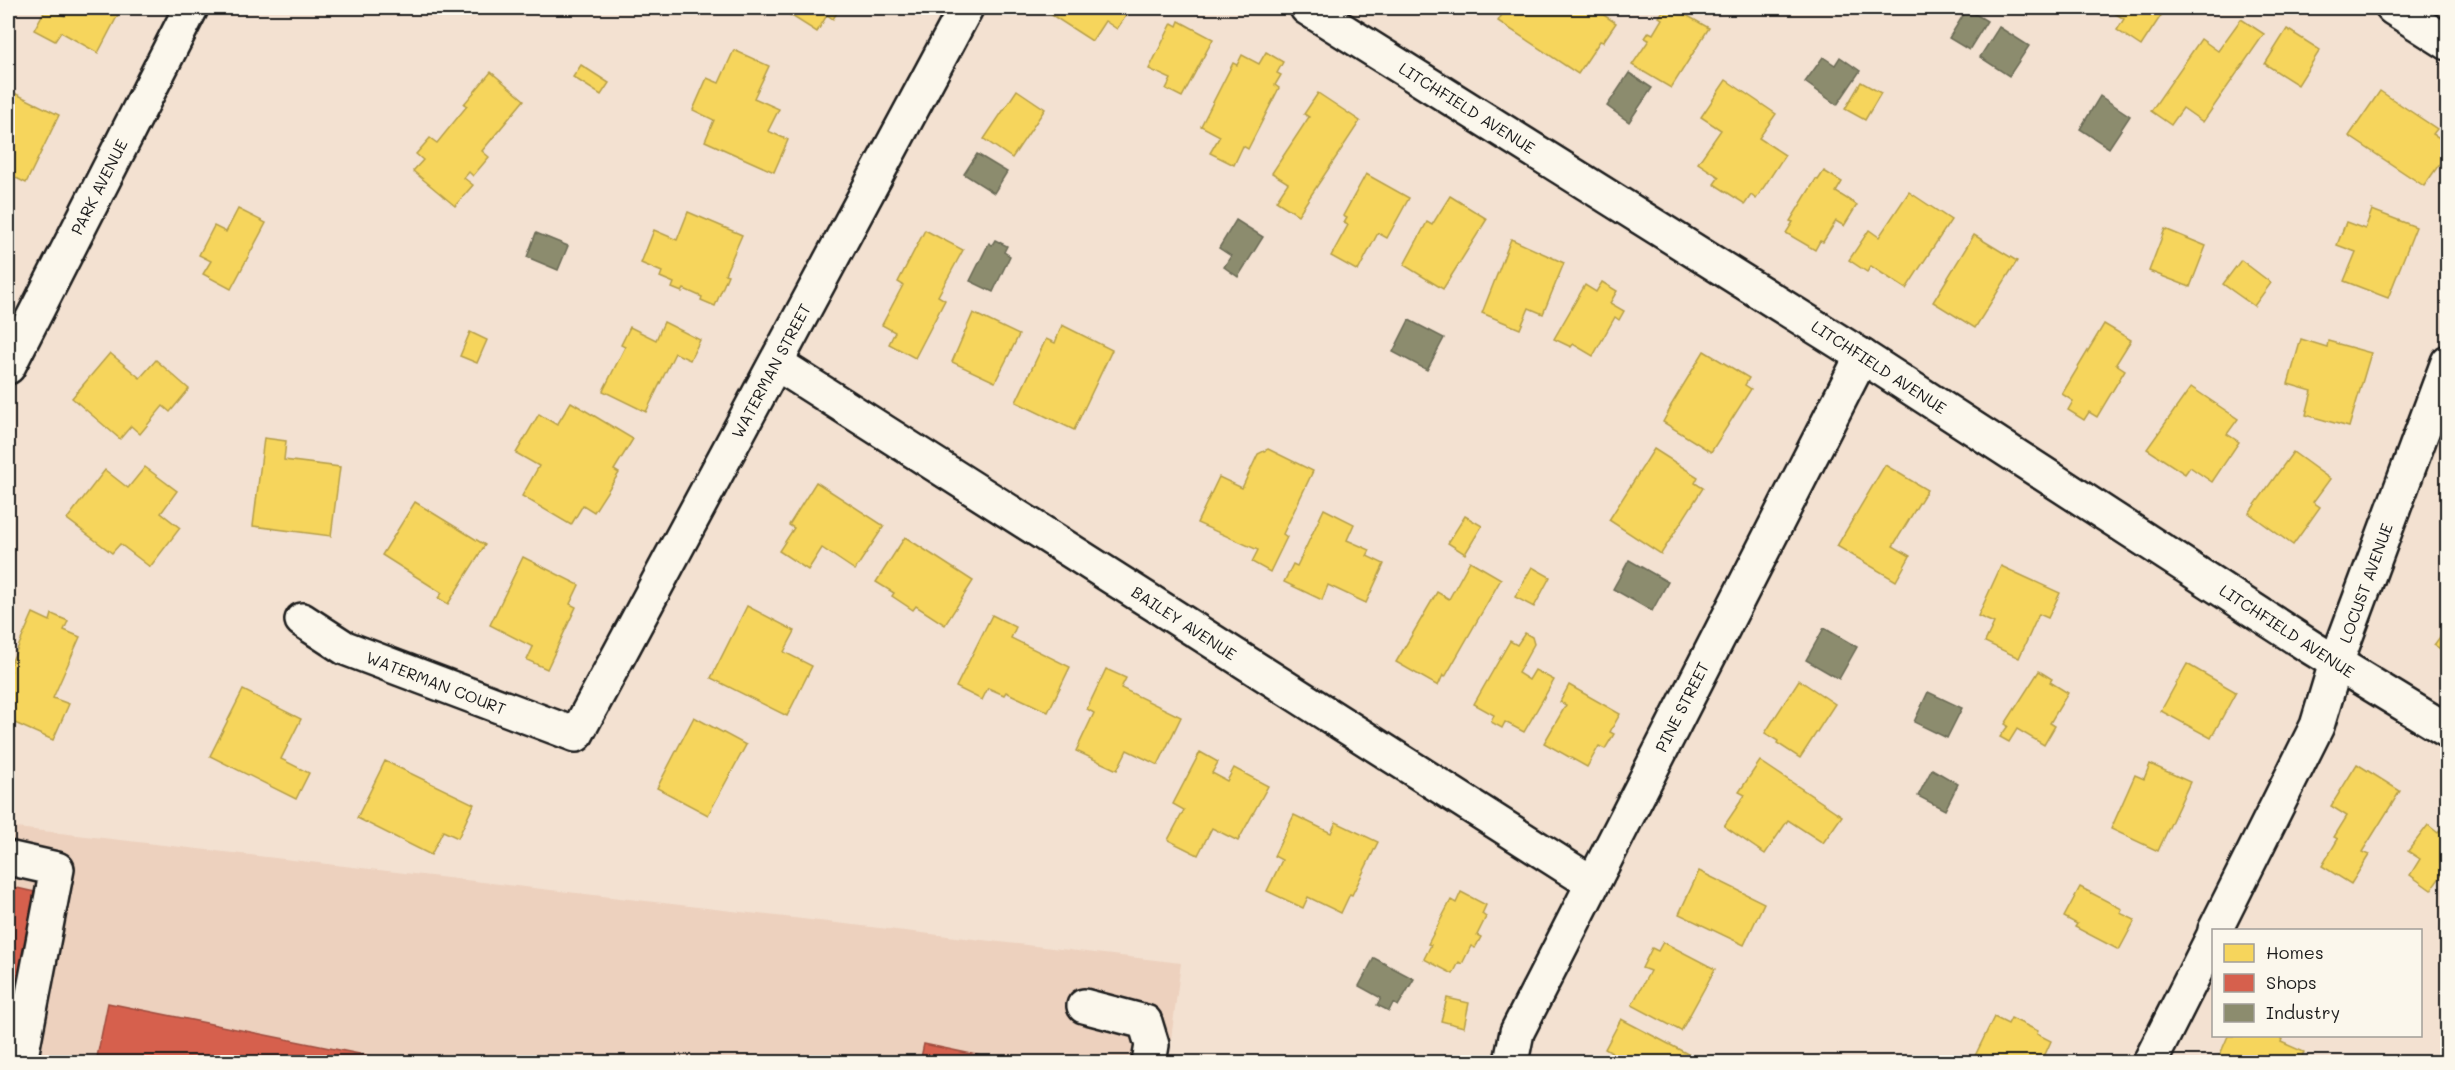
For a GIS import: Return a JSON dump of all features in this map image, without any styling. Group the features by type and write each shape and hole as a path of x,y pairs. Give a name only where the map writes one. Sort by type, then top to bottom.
{"street":[{"name":"PARK AVENUE","path":"8,367 191,8"},
{"name":"WATERMAN STREET","path":"576,735 966,8"},
{"name":"LITCHFIELD AVENUE","path":"1307,8 1862,356 2337,663 2448,731"},
{"path":"2393,8 2448,42"},
{"name":"PINE STREET","path":"1511,1062 1517,1032 1862,356"},
{"name":"LOCUST AVENUE","path":"2216,929 2317,726 2337,663 2448,362"},
{"name":"BAILEY AVENUE","path":"776,363 1592,883"},
{"name":"WATERMAN COURT","path":"302,620 345,648 576,735"},
{"path":"8,858 57,869 20,1062"},
{"name":"LOCUST AVENUE","path":"2150,1062 2212,938"},
{"path":"1084,1006 1145,1022 1152,1045 1149,1062"}],"shaded area":[{"path":"8,827 1181,963 1168,1062 8,1062"}],"building: Homes":[{"path":"46,8 65,16 70,8 121,9 98,53 61,32 55,41 34,30"},
{"path":"779,8 840,8 833,19 827,15 817,32"},
{"path":"1050,8 1127,8 1130,10 1117,29 1105,21 1092,41 1047,12"},
{"path":"1506,8 1593,8 1616,23 1603,42 1600,41 1578,74 1498,21"},
{"path":"1665,8 1674,8 1709,28 1671,88 1632,65 1649,40 1645,38 1649,32 1653,34 1662,19 1659,17"},
{"path":"2112,8 2166,8 2141,46 2117,30 2124,19 2110,10"},
{"path":"2241,19 2264,34 2203,122 2183,108 2171,125 2151,111 2201,39 2218,51"},
{"path":"1179,21 1213,39 1182,97 1166,89 1171,79 1149,69 1172,23 1177,26"},
{"path":"2287,29 2320,50 2298,85 2265,64"},
{"path":"734,50 769,66 754,98 779,109 768,131 788,140 774,172 705,141 714,120 693,110 707,78 719,83"},
{"path":"1266,52 1283,62 1277,73 1281,75 1275,85 1279,88 1248,149 1243,146 1234,165 1210,153 1220,136 1201,126 1233,63 1237,65 1242,55 1259,64"},
{"path":"581,65 609,83 601,95 573,77"},
{"path":"491,72 524,100 482,151 489,157 473,176 469,172 464,178 473,185 455,206 413,171 423,160 416,154 430,138 437,143 467,106 464,104"},
{"path":"1726,80 1776,114 1759,138 1785,155 1756,199 1751,195 1745,204 1714,184 1719,177 1698,163 1721,130 1701,117"},
{"path":"1861,82 1881,93 1865,120 1845,109"},
{"path":"8,90 59,115 26,183 8,174"},
{"path":"1017,90 1045,109 1012,158 984,139"},
{"path":"2380,91 2437,129 2433,134 2448,143 2448,152 2424,186 2349,136"},
{"path":"1318,93 1360,121 1298,215 1276,201 1288,183 1272,173 1309,117 1304,114"},
{"path":"1824,171 1842,182 1836,192 1857,205 1844,226 1836,221 1815,250 1786,233 1793,222 1790,221 1816,179 1818,180"},
{"path":"1366,174 1409,198 1387,238 1378,233 1358,271 1331,256 1348,225 1344,223 1347,218 1343,216"},
{"path":"1909,192 1951,220 1906,289 1871,266 1867,272 1849,260 1869,230 1879,237"},
{"path":"1450,196 1487,219 1443,289 1404,265 1427,222 1432,225"},
{"path":"238,209 266,223 231,289 203,274 211,261 199,255 214,226 226,232"},
{"path":"2372,210 2416,227 2388,298 2344,281 2356,252 2337,245 2346,222 2365,229"},
{"path":"688,212 742,235 725,274 728,275 715,306 684,289 682,292 672,288 674,283 660,277 662,272 641,263 654,230 677,240"},
{"path":"2165,229 2206,246 2190,287 2149,271"},
{"path":"925,230 963,250 938,296 945,300 915,358 889,344 895,332 882,325 903,285 898,282"},
{"path":"1974,235 2017,261 1975,328 1933,302"},
{"path":"1511,239 1564,263 1543,314 1529,308 1520,329 1482,313"},
{"path":"2241,260 2271,283 2254,306 2223,284"},
{"path":"1602,282 1617,291 1610,303 1624,311 1619,320 1615,317 1593,356 1573,344 1571,347 1554,339 1585,285 1596,292"},
{"path":"973,313 1019,335 995,382 952,362"},
{"path":"664,322 700,340 690,360 675,353 646,412 603,391 625,347 621,345 630,327 656,340"},
{"path":"2104,324 2131,340 2116,364 2125,370 2097,417 2089,412 2084,420 2068,410 2073,401 2062,394"},
{"path":"1062,325 1112,350 1074,430 1016,402 1046,339 1055,343"},
{"path":"470,332 487,340 477,363 460,356"},
{"path":"2301,339 2327,347 2328,341 2371,353 2349,427 2306,415 2312,391 2288,384"},
{"path":"1704,351 1749,378 1745,385 1751,389 1711,452 1663,422"},
{"path":"110,353 140,378 156,360 189,389 170,412 163,406 140,434 131,426 120,439 72,398"},
{"path":"2191,387 2238,419 2227,434 2239,442 2212,482 2190,467 2185,474 2147,449"},
{"path":"571,402 633,439 614,470 619,473 594,512 583,505 571,525 522,496 539,466 516,453 539,414 557,425"},
{"path":"264,438 286,441 284,460 340,467 331,536 253,526"},
{"path":"1268,449 1313,471 1283,534 1287,537 1270,572 1252,562 1258,550 1197,523 1219,477 1242,488 1258,454"},
{"path":"1654,449 1698,477 1695,483 1703,488 1661,554 1609,520"},
{"path":"2293,452 2330,479 2313,502 2320,507 2293,545 2249,513"},
{"path":"1885,465 1927,490 1893,546 1910,556 1896,581 1837,546"},
{"path":"145,467 177,491 161,513 180,528 150,567 120,544 112,553 67,519 105,470 128,488"},
{"path":"816,482 884,526 855,570 822,548 808,570 779,551 794,528 789,525"},
{"path":"415,502 485,545 448,604 438,598 442,593 382,555"},
{"path":"1324,509 1354,524 1347,540 1370,550 1367,556 1384,564 1366,603 1328,585 1322,600 1284,582 1293,564 1297,566"},
{"path":"1465,516 1482,526 1465,554 1448,543"},
{"path":"905,537 973,581 945,625 916,606 913,610 892,596 894,593 876,582"},
{"path":"523,557 579,585 570,604 576,607 547,669 527,660 533,647 490,625"},
{"path":"1470,561 1501,579 1438,686 1396,662 1437,592 1449,599"},
{"path":"2001,566 2060,593 2048,618 2039,614 2019,658 1985,642 1994,623 1978,616"},
{"path":"1532,567 1550,577 1534,607 1515,597"},
{"path":"747,606 795,631 784,652 812,666 787,716 711,678"},
{"path":"33,613 50,621 52,614 68,621 64,630 80,637 53,698 69,704 53,740 8,720 8,679 11,671 8,670"},
{"path":"992,615 1016,627 1011,638 1070,667 1048,712 1006,692 1004,695 988,688 982,700 956,687"},
{"path":"2448,626 2448,654 2434,645"},
{"path":"1525,633 1532,637 1534,644 1518,673 1529,680 1535,670 1554,680 1524,732 1505,722 1502,728 1491,722 1494,715 1474,704 1510,641 1517,645"},
{"path":"2187,664 2236,692 2211,738 2161,711"},
{"path":"1106,669 1126,678 1121,688 1181,717 1158,765 1127,750 1117,770 1076,751 1094,713 1087,709"},
{"path":"2039,671 2052,679 2050,682 2068,693 2050,723 2055,726 2044,745 2017,729 2009,742 2000,737 2008,726 2005,724"},
{"path":"1799,680 1835,704 1800,758 1765,733"},
{"path":"1569,685 1620,714 1610,732 1614,734 1605,749 1599,746 1587,767 1544,743 1566,705 1560,702"},
{"path":"243,690 301,719 281,759 309,773 296,799 210,756"},
{"path":"694,717 746,745 708,815 657,788"},
{"path":"1200,752 1218,762 1212,773 1227,781 1234,768 1268,786 1238,841 1212,828 1198,855 1168,840 1184,810 1173,804"},
{"path":"385,761 474,804 458,838 443,831 431,855 357,818"},
{"path":"1760,761 1842,816 1823,843 1788,820 1765,854 1724,826 1745,795 1739,792"},
{"path":"2150,764 2190,782 2158,851 2111,829 2135,775 2144,779"},
{"path":"2357,764 2400,791 2362,852 2369,855 2351,884 2322,866 2338,839 2334,837 2347,816 2331,806"},
{"path":"1294,815 1331,833 1336,822 1378,842 1341,913 1308,897 1303,908 1267,891 1282,860 1274,856"},
{"path":"2445,823 2448,825 2448,873 2446,875 2443,873 2431,890 2410,875 2420,859 2408,851 2428,825 2438,833"},
{"path":"1699,871 1764,903 1744,945 1679,914"},
{"path":"2080,887 2122,909 2120,913 2135,920 2119,950 2075,927 2077,924 2064,917"},
{"path":"1461,892 1486,905 1482,914 1486,917 1477,935 1481,937 1475,948 1471,946 1462,964 1459,962 1453,974 1424,959 1431,945 1428,944 1451,900 1456,903"},
{"path":"1663,942 1715,969 1681,1031 1632,1005 1650,971 1642,968 1652,948 1658,951"},
{"path":"1447,998 1469,1003 1464,1027 1441,1021"},
{"path":"1994,1017 2008,1024 2011,1018 2038,1031 2037,1034 2051,1041 2043,1059 2051,1062 1972,1062"},
{"path":"1621,1019 1703,1062 1607,1062 1612,1053 1605,1049"},
{"path":"2228,1037 2276,1037 2282,1039 2281,1042 2304,1052 2299,1062 2226,1062 2218,1059"}],"building: Shops":[{"path":"8,886 35,892 9,1023 8,1023"},
{"path":"108,1003 399,1062 96,1062"},
{"path":"924,1044 1010,1062 920,1062"}],"building: Industry":[{"path":"1967,9 1987,21 1969,50 1949,38"},
{"path":"1999,27 2029,46 2009,76 1980,57"},
{"path":"1823,57 1835,65 1840,57 1860,71 1837,105 1805,82"},
{"path":"1629,73 1652,88 1629,122 1607,106"},
{"path":"2100,96 2130,116 2109,148 2080,129"},
{"path":"977,154 1007,172 994,193 964,174"},
{"path":"1236,220 1263,237 1238,277 1224,267 1231,256 1219,248"},
{"path":"536,233 568,246 558,270 527,257"},
{"path":"995,240 1007,246 1004,252 1010,256 993,292 970,281 989,243 992,245"},
{"path":"1409,320 1444,338 1427,370 1393,352"},
{"path":"1629,560 1668,582 1652,611 1613,589"},
{"path":"1824,628 1857,647 1839,679 1806,660"},
{"path":"1928,692 1962,708 1947,738 1914,722"},
{"path":"1932,769 1958,784 1945,810 1918,796"},
{"path":"1374,958 1414,979 1398,1006 1393,1003 1389,1011 1377,1005 1381,998 1359,986"}]}
